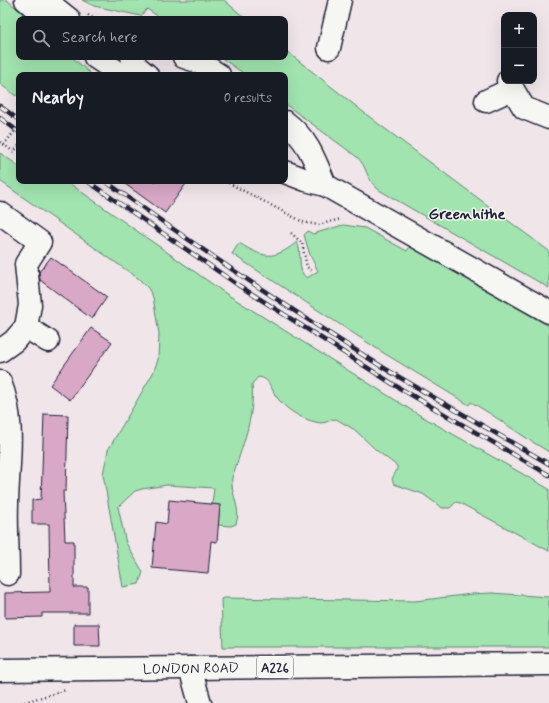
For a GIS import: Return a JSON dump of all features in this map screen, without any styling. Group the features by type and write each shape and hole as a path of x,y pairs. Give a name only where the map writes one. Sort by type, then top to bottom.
{"street":[{"path":"26,0 45,16"},
{"path":"45,0 65,16"},
{"path":"329,48 340,0"},
{"path":"99,60 117,72"},
{"path":"134,60 139,69 143,72"},
{"path":"193,60 214,72"},
{"path":"486,101 501,84"},
{"path":"509,84 524,108 549,118"},
{"path":"288,125 304,140 311,151 325,185"},
{"path":"288,173 325,185 549,312"},
{"path":"0,214 40,242 26,264 30,305 26,327 14,341 0,351"},
{"path":"26,327 48,340"},
{"path":"0,382 7,399 11,437 7,503 8,574"},
{"name":"LONDON ROAD","path":"0,670 549,664"},
{"path":"190,668 200,703"}],"path":[{"path":"4,145 16,129"},
{"path":"0,142 14,152 16,149"},
{"path":"230,184 303,222 318,225"},
{"path":"290,233 302,243 306,264 313,272"}],"green space":[{"path":"0,0 7,0 26,16 16,16 16,60 75,60 89,72 16,72 16,96 0,84"},
{"path":"82,0 224,0 243,16 158,16 147,9 141,16 94,6"},
{"path":"288,52 376,122 549,251 549,288 374,186 361,161 357,157 288,106 288,72 242,72 224,60 288,60"},
{"path":"0,153 16,164 16,184 70,184 225,293 416,413 549,489 549,551 460,503 456,502 450,508 442,508 423,494 394,484 392,479 397,466 376,450 355,430 336,419 321,423 298,415 287,408 278,399 266,380 258,377 252,384 252,408 250,420 232,478 238,512 236,524 231,526 218,525 220,505 212,504 214,488 167,485 135,491 118,507 126,543 143,572 139,584 123,587 103,474 108,450 153,373 158,360 159,334 153,297 148,288 139,279 0,181"},
{"path":"343,225 365,228 407,251 410,246 549,326 549,452 471,402 469,405 382,352 232,254 239,243 255,252 275,255 297,242 300,251 302,271 307,278 318,271 310,255 304,235 308,231 313,234"},
{"path":"492,593 549,597 549,647 223,647 221,599 224,598 415,601"}],"building":[{"path":"125,184 186,184 165,213"},
{"path":"51,257 107,297 92,319 40,280 39,272"},
{"path":"91,328 112,342 70,400 50,385"},
{"path":"44,414 68,415 66,491 63,491 65,541 74,541 74,587 88,587 88,613 42,613 42,617 5,618 5,593 50,592 49,524 32,524 32,500 41,499"},
{"path":"169,500 220,505 217,542 211,541 208,573 152,568 156,522 167,524"},
{"path":"74,624 99,624 100,646 74,646"}],"railway":[{"path":"0,106 16,118"},
{"path":"0,118 16,130"},
{"path":"91,184 238,285 396,386 549,475"},
{"path":"109,184 243,277 348,346 549,464"}],"district":[{"name":"Greenhithe","path":"467,213"}]}
